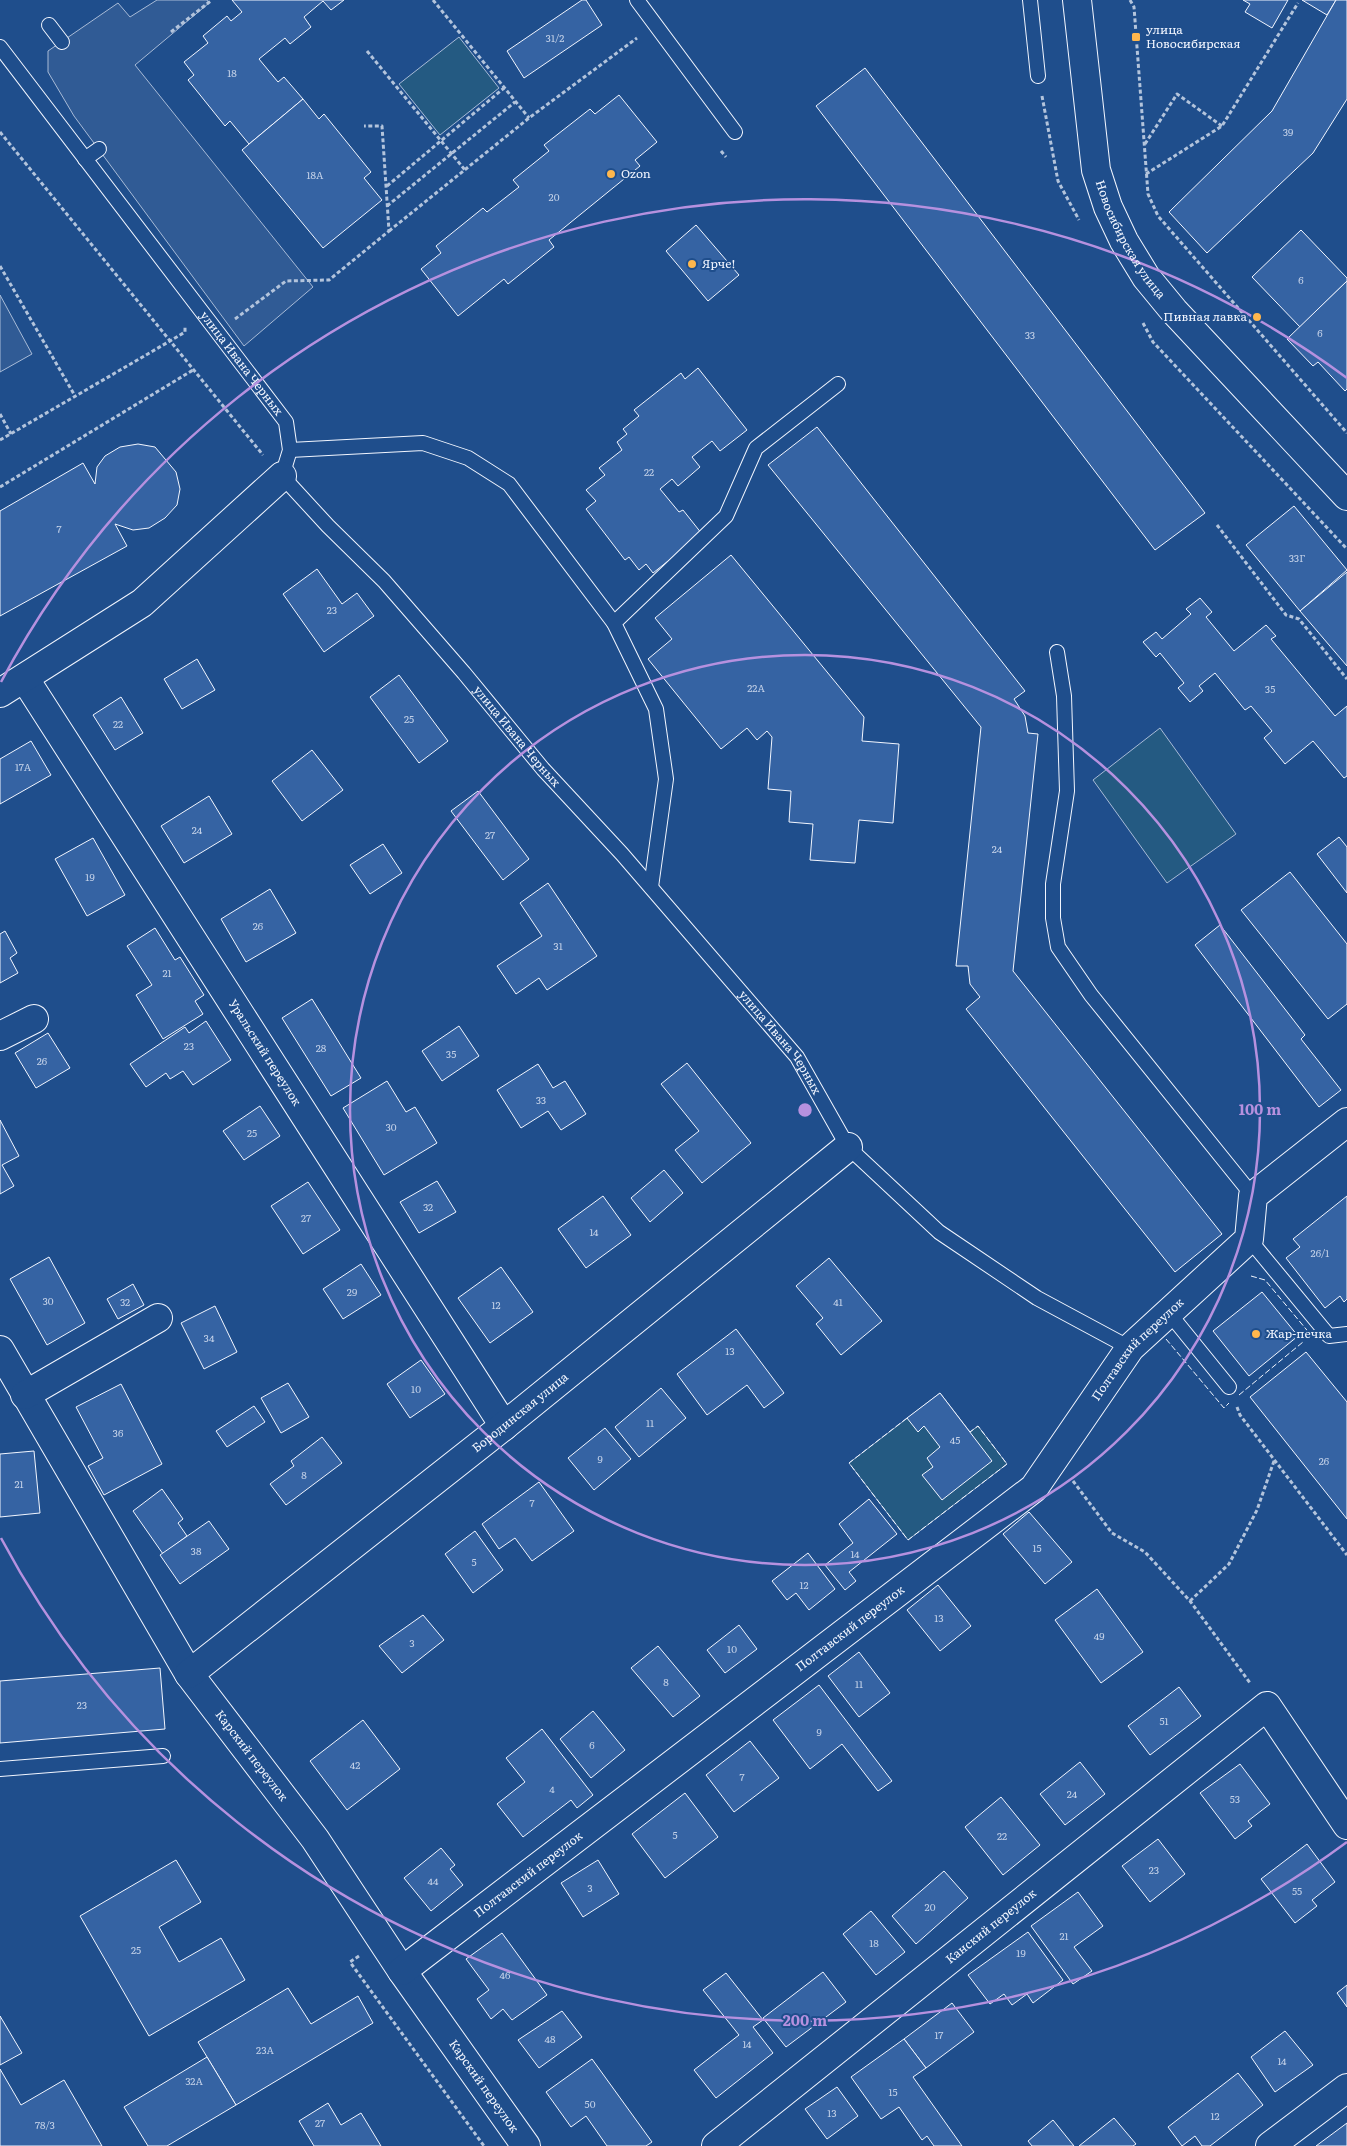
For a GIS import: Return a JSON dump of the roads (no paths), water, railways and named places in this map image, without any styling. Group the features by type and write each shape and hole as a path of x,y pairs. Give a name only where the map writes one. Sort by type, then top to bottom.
{"street":[{"name":"Новосибирская улица","path":"1077,0 1096,170 1108,207 1124,241 1146,277 1174,311 1347,496"},
{"path":"0,693 25,679 142,603 282,476"},
{"name":"Уральский переулок","path":"25,679 504,1426"},
{"path":"0,1036 34,1019"},
{"path":"1249,1239 1253,1196 1347,1122"},
{"name":"Бородинская улица","path":"189,1674 504,1426 848,1147"},
{"name":"Полтавский переулок","path":"402,1970 1034,1488 1130,1348 1249,1239"},
{"path":"25,1394 158,1318"},
{"name":"Карский переулок","path":"0,1350 189,1674 315,1839 402,1970 526,2146"},
{"name":"Канский переулок","path":"716,2146 1267,1706 1347,1825"},
{"path":"1270,2146 1347,2088"}],"lane":[{"path":"637,0 735,132"},
{"path":"1030,0 1038,76"},
{"path":"49,25 62,42"},
{"name":"улица Ивана Черных","path":"0,47 286,422 290,450 282,476 328,526 384,582 464,673 543,769 651,887 797,1057 848,1147 939,1232 1037,1298 1130,1348"},
{"path":"85,159 99,149"},
{"path":"614,623 726,516 756,448 838,384"},
{"path":"290,450 423,443 468,458 509,484 614,623 656,709 666,779 651,887"},
{"path":"1057,652 1064,696 1067,792 1053,884 1053,918 1058,947 1091,995 1253,1196"},
{"path":"1249,1239 1329,1336 1347,1334"},
{"path":"1168,1313 1229,1387"},
{"path":"0,1770 163,1756"}],"place":[{"name":"улица Новосибирская","path":"1136,37"},
{"name":"Ozon","path":"611,174"},
{"name":"Ярче!","path":"692,264"},
{"name":"Пивная лавка","path":"1257,317"},
{"name":"Жар-печка","path":"1256,1334"}]}
